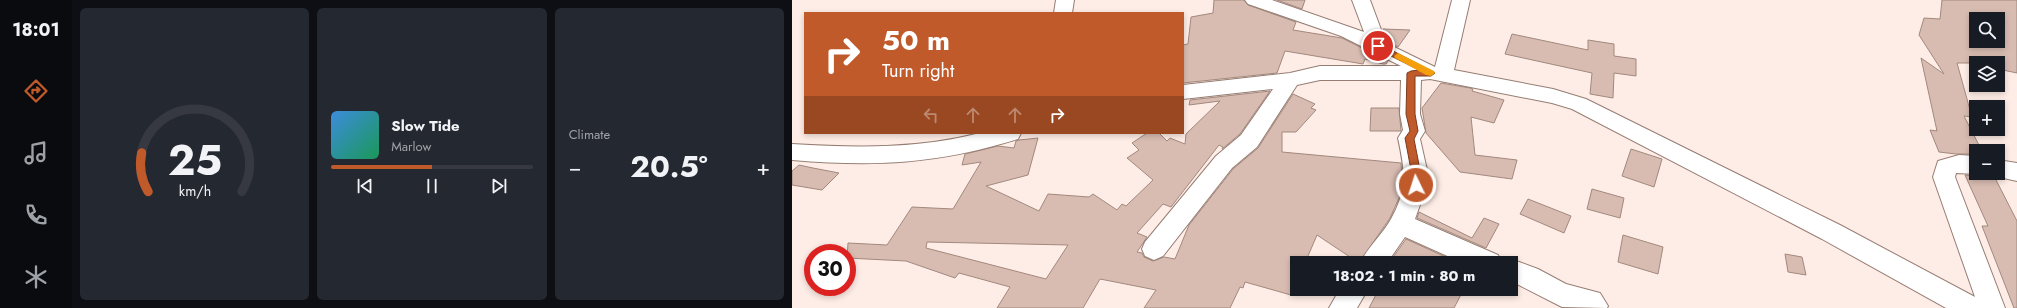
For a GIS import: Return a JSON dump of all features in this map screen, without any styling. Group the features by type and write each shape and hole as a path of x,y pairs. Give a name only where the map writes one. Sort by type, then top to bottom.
{"street":[{"path":"1063,12 1065,0"},
{"path":"1254,0 1348,32 1378,46 1428,74"},
{"path":"1360,0 1378,46"},
{"path":"1379,256 1401,224 1416,185 1416,170 1409,138 1414,131 1410,114 1461,0"},
{"path":"1184,92 1290,80 1320,73 1428,74 1553,96 1580,104 1831,232 1971,308"},
{"path":"1154,249 1224,162 1249,140 1290,80"},
{"path":"792,152 874,156 937,149 986,140 1007,134"},
{"path":"1969,165 1959,164 1946,167 1944,177 1992,308"},
{"path":"2005,169 2017,172"},
{"path":"1401,224 1473,256"},
{"path":"1518,273 1562,295 1590,300 1596,306"},
{"path":"1342,308 1350,296"}],"building":[{"path":"1214,0 1244,0 1248,5 1296,22 1293,30 1342,38 1388,61 1386,64 1383,64 1365,59 1363,64 1285,51 1277,73 1184,83 1184,45 1188,44 1191,17 1213,13"},
{"path":"1277,0 1305,0 1302,9"},
{"path":"1942,0 2017,0 2017,73 2005,70 2005,56 1969,56 1969,63 1957,63 1969,106 1969,117 1964,116 1969,126 1969,136 1974,136 1978,144 1969,144 1969,154 1939,152 1930,130 1937,131 1921,58 1944,74 1919,35 1924,18 1940,19"},
{"path":"1383,29 1410,30 1398,47 1387,42"},
{"path":"1512,34 1588,50 1588,40 1614,44 1614,56 1636,59 1636,76 1614,73 1613,98 1590,94 1592,73 1505,54"},
{"path":"1441,83 1470,88 1473,89 1472,91 1504,100 1494,123 1471,117 1475,155 1517,160 1512,179 1460,172 1426,133 1422,108"},
{"path":"1270,91 1240,134 1222,149 1223,147 1219,145 1171,207 1163,204 1137,233 1147,237 1137,252 1142,253 1144,257 1153,261 1164,257 1175,259 1189,225 1233,169 1258,148 1293,94 1315,104 1311,108 1316,110 1296,132 1282,132 1282,152 1401,163 1402,179 1399,198 1390,218 1364,256 1348,256 1317,235 1308,256 1290,256 1290,295 1245,282 1243,288 1240,287 1230,308 1144,308 1156,290 1100,279 1083,308 997,308 1010,287 959,273 955,278 906,261 856,258 856,244 848,244 848,243 887,245 912,207 953,209 981,162 962,165 965,154 998,146 1014,148 1016,141 1019,140 1038,138 1028,175 986,186 1039,211 1048,194 1089,197 1093,194 1117,210 1122,204 1126,206 1153,180 1127,158 1139,150 1132,143 1146,134 1160,134 1167,141 1170,138 1185,144 1186,134 1220,101 1189,105 1190,100","holes":["927,242 1068,245 1046,279 926,248"]},
{"path":"1371,108 1399,108 1401,131 1370,131"},
{"path":"1631,149 1662,159 1654,187 1622,176"},
{"path":"799,165 839,173 822,190 792,185 792,171"},
{"path":"1965,175 1969,175 1969,180 1996,180 2017,221 2017,308 2014,308 1982,226 1988,226"},
{"path":"1592,189 1624,198 1620,218 1587,209"},
{"path":"1528,199 1571,216 1564,233 1520,214"},
{"path":"1419,212 1472,238 1484,218 1499,224 1486,248 1417,218"},
{"path":"1623,235 1663,247 1658,274 1618,262"},
{"path":"1406,239 1444,256 1394,256"},
{"path":"1785,254 1802,257 1806,275 1788,272"},
{"path":"1375,296 1460,296 1454,308 1369,308"}],"slow traffic":[{"path":"1398,56 1431,73 1429,73"}],"route":[{"path":"1378,46 1431,73 1411,73 1410,114 1411,124 1414,131 1409,138 1416,170 1416,185"}]}
